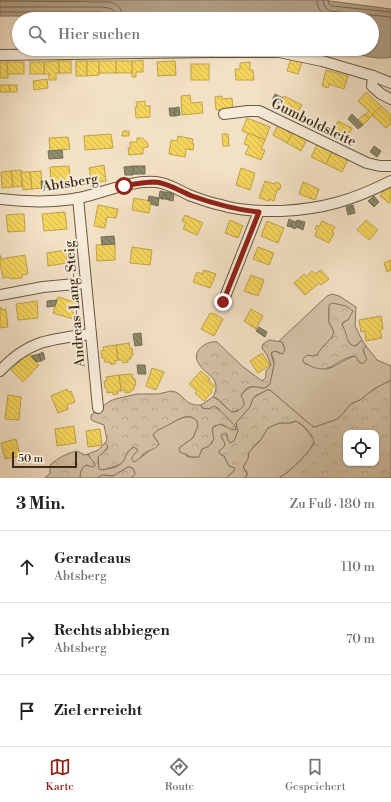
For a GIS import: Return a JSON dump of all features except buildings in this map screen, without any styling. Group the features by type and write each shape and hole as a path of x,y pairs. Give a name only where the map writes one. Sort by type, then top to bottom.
{"street":[{"path":"0,55 12,55"},
{"path":"298,56 322,61 373,76 391,83"},
{"path":"373,76 372,86 381,94 391,99"},
{"name":"Gumboldsleite","path":"224,114 259,111 367,163 380,166 391,166"},
{"name":"Abtsberg","path":"0,199 37,202 78,198 124,186 155,182 165,184 190,195 220,205 240,210 259,212 316,208 362,195 391,181"},
{"name":"Andreas-Lang-Steig","path":"78,198 98,408"},
{"path":"223,302 259,212"},
{"path":"0,295 43,287 86,283"},
{"path":"0,371 23,350 34,344 56,338 91,334"}],"green space":[{"path":"332,294 339,296 356,307 355,326 362,340 354,347 347,340 342,324 352,313 347,307 337,304 329,308 329,322 334,332 332,337 317,355 313,356 305,364 328,369 355,356 360,363 364,353 363,348 366,346 377,360 391,366 391,380 374,389 360,400 351,404 338,419 315,427 312,426 270,390 267,390 255,396 250,407 236,423 238,431 234,441 230,443 227,435 222,438 225,443 224,448 219,452 224,456 229,466 235,468 234,471 226,478 131,478 134,469 128,467 113,476 104,475 97,478 80,478 83,468 86,465 90,466 94,462 88,454 98,450 105,443 108,446 98,460 98,464 103,470 119,465 129,451 134,447 138,450 133,461 139,459 158,442 153,435 156,432 177,420 186,417 193,418 197,421 198,426 193,438 179,448 181,452 188,457 197,457 202,449 212,443 212,428 219,424 227,427 232,423 218,408 201,408 201,405 213,397 230,411 238,411 243,401 241,398 243,392 252,387 267,387 271,379 274,364 271,353 275,351 281,354 285,349 282,342 279,341 327,296"},
{"path":"332,303 346,306 353,311 348,320 343,322 342,325 351,345 356,346 362,340 366,346 363,350 367,360 363,363 360,363 355,356 347,358 325,369 312,367 303,362 303,359 307,355 317,355 332,337 334,332 329,322 329,305"},
{"path":"269,340 282,342 285,349 283,354 275,351 271,353 274,364 270,384 265,388 248,387 241,396 244,401 243,407 237,411 231,412 218,399 213,397 216,390 216,384 197,360 196,356 199,349 206,344 217,342 242,366 262,381 266,377 266,371 271,365 262,348 263,344"},
{"path":"391,380 391,478 279,478 299,462 314,442 308,430 296,421 279,423 268,428 262,438 249,452 248,459 243,467 247,474 245,478 226,478 234,471 235,468 229,466 224,456 219,452 225,445 221,436 222,434 226,433 230,443 234,441 238,431 236,423 250,407 253,398 267,390 270,390 315,427 338,419 351,404 360,400 374,389"},
{"path":"171,391 179,394 191,404 201,405 202,408 209,409 214,406 216,407 235,426 236,430 230,429 222,424 214,426 212,430 214,439 209,446 202,449 199,457 191,457 180,452 179,448 193,438 198,426 197,421 190,417 182,418 156,432 153,435 159,444 158,446 145,453 136,461 134,462 132,460 132,457 138,450 134,447 130,449 123,461 118,466 104,470 99,469 98,457 107,449 108,446 105,443 107,440 104,425 93,421 91,419 91,415 115,399 137,394 158,394"},
{"path":"296,421 303,426 314,440 310,449 305,455 279,478 245,478 247,476 247,472 243,467 247,461 249,452 260,441 268,428 279,423 291,423"},
{"path":"77,451 85,455 88,454 95,466 84,466 80,474 80,478 45,478 50,473 50,465 63,456"},
{"path":"128,467 134,470 135,474 131,478 97,478 102,475 113,476"}],"water":[{"path":"0,0 323,0 391,9 391,57 379,58 368,56 379,56 379,12 12,12 12,16 0,16"}],"route":[{"path":"124,186 155,182 165,184 190,195 220,205 240,210 259,212 223,302"}]}
